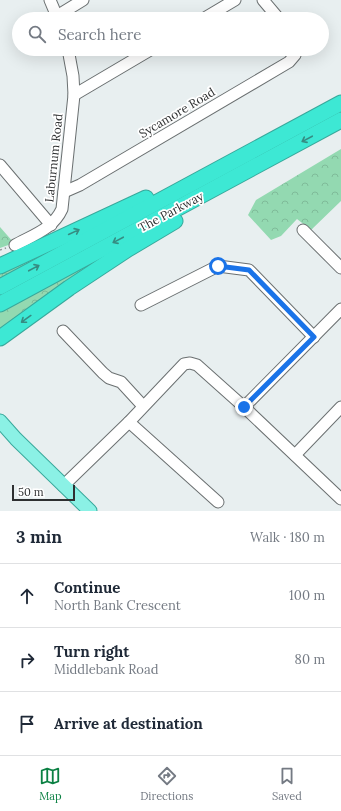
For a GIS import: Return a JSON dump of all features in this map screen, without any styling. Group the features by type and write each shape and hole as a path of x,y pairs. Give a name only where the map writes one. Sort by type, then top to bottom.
{"highway":[{"name":"The Parkway","path":"0,287 341,103"},
{"name":"The Parkway","path":"0,304 341,120"},
{"path":"0,266 171,185 257,149"},
{"path":"0,338 69,288 128,249 203,204 252,168"}],"main road":[{"path":"0,421 63,486 90,511"}],"street":[{"path":"50,0 56,12"},
{"path":"65,12 83,0"},
{"path":"215,12 235,0"},
{"path":"263,0 273,12"},
{"name":"Laburnum Road","path":"15,245 51,225 58,218 62,209 74,95 73,76 69,56"},
{"path":"74,95 140,56"},
{"name":"Sycamore Road","path":"64,192 80,185 289,62 294,56"},
{"path":"0,165 51,225"},
{"path":"303,230 339,261"},
{"path":"141,305 218,266 249,270 314,337"},
{"path":"244,407 341,309"},
{"path":"63,331 103,373 109,378 121,382 143,406"},
{"path":"63,486 129,422 184,364 190,363 197,365 244,407 341,499"},
{"path":"295,455 341,407"},
{"path":"129,422 218,502"}],"green space":[{"path":"341,149 341,201 311,230 297,219 281,236 271,240 248,215 256,200"},
{"path":"0,227 14,243 0,248"},
{"path":"57,244 58,248 0,278 0,270"},
{"path":"120,246 0,330 0,311"}],"route":[{"path":"218,266 249,270 314,337 244,407"}]}
